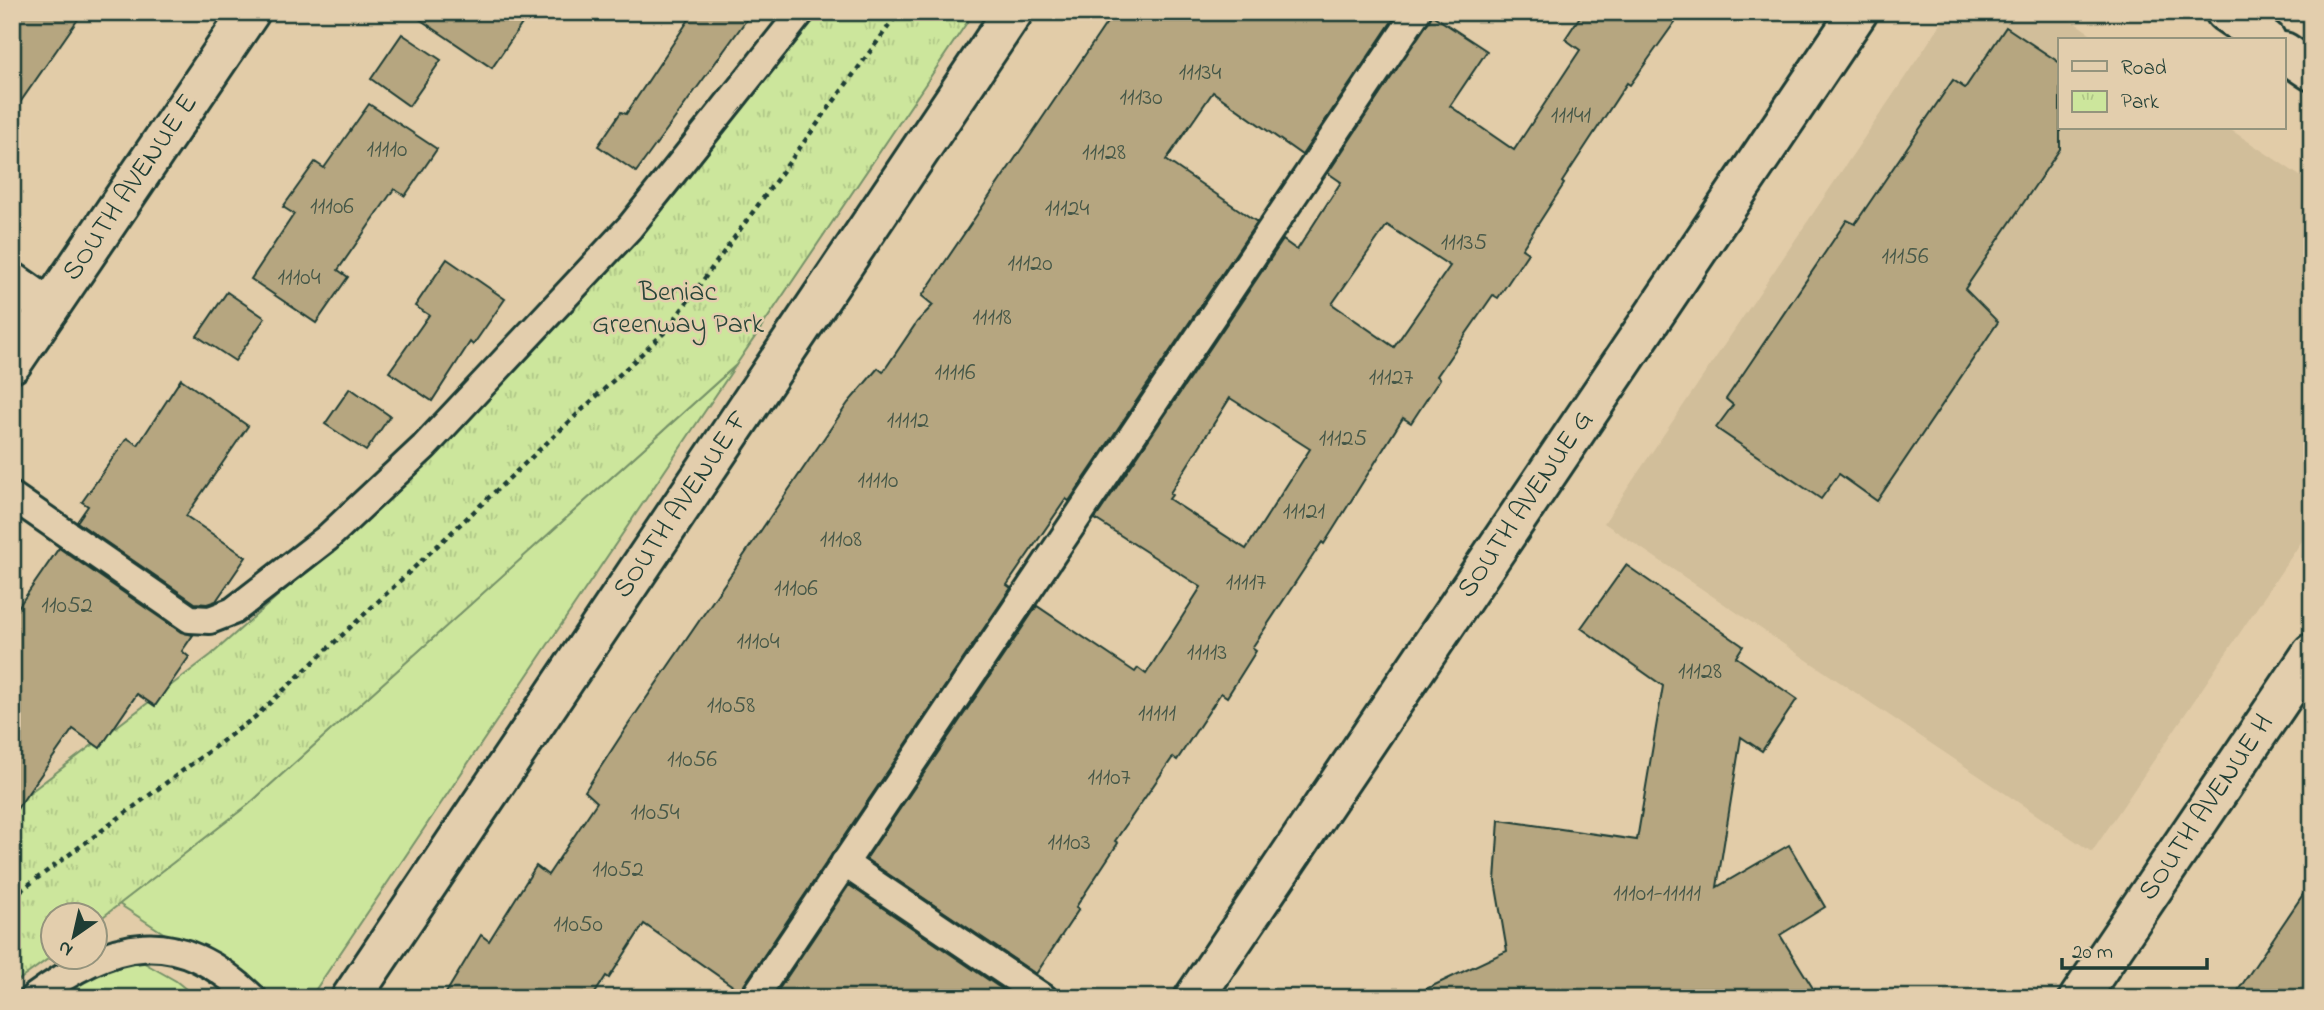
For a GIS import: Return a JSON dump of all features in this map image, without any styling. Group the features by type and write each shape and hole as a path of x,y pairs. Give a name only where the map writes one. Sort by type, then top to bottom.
{"street":[{"name":"SOUTH AVENUE E","path":"12,363 250,12"},
{"name":"SOUTH AVENUE F","path":"351,998 1013,12"},
{"name":"SOUTH AVENUE G","path":"1194,998 1858,12"},
{"path":"2225,12 2263,38"},
{"path":"2286,53 2312,71"},
{"path":"12,282 50,308"},
{"name":"SOUTH AVENUE H","path":"2079,998 2312,653"}],"lane":[{"path":"12,496 190,619 209,620 233,611 327,538 424,447 630,227 800,12"},
{"path":"754,998 1418,12"},
{"path":"844,863 1044,998"},
{"path":"33,998 81,966 114,951 152,946 182,953 212,965 253,998"}],"path":[{"path":"12,897 255,717 666,331 899,12"}],"shaded area":[{"path":"1949,12 2059,12 2097,38 2058,38 2058,130 2231,130 2312,184 2312,526 2092,852 1604,523"}],"green space":[{"name":"Beniac Greenway Park","path":"817,12 974,12 736,365 249,804 108,913 108,902 38,902 38,966 12,985 12,806 211,655 350,532 463,425 674,196"},
{"path":"736,365 310,998 263,998 119,904 249,804"},
{"path":"139,960 176,981 197,998 49,998 74,979 108,972 108,969"}],"building":[{"path":"12,12 83,12 12,114"},
{"path":"409,12 530,12 492,68"},
{"path":"694,12 752,12 636,172 598,146 621,112 626,114"},
{"path":"1114,12 1398,12 1302,155 1213,92 1166,160 1257,222 1069,501 1066,499 1007,585 1011,588 740,991 644,924 609,978 606,976 592,998 443,998 481,935 489,941 536,866 548,875 597,802 585,791 628,725 848,403 878,368 883,372 917,322 933,305 922,296"},
{"path":"1583,12 1682,12 1630,85 1627,83 1562,182 1564,184 1522,249 1528,253 1498,298 1493,295 1437,376 1440,379 1411,423 1403,418 1324,544 1322,542 1252,648 1256,651 1227,697 1221,693 1177,760 1173,757 1115,841 1118,843 1076,907 1079,909 1036,974 866,859 1037,606 1135,672 1138,668 1146,674 1201,587 1095,519 1283,240 1297,250 1341,182 1328,173 1432,15 1487,51 1450,106 1514,150 1580,50 1565,39","holes":["1387,225 1450,266 1394,347 1332,304","1230,398 1310,449 1246,549 1169,499 1172,495 1170,493"]},
{"path":"2006,27 2058,62 2060,149 1965,289 1998,322 1877,501 1839,474 1821,499 1716,428 1733,405 1726,399 1847,220 1855,224 1953,80 1965,88"},
{"path":"402,34 441,60 409,106 371,79"},
{"path":"369,104 437,149 405,196 394,189 338,270 348,277 316,323 251,279 294,214 283,207 315,162 324,168"},
{"path":"447,259 505,299 473,345 470,342 432,401 389,372 429,315 415,306"},
{"path":"227,292 265,318 235,361 197,336"},
{"path":"181,379 248,426 186,516 246,557 216,601 207,604 195,603 77,522 88,506 82,502 127,438 138,445"},
{"path":"350,388 390,416 366,451 325,424"},
{"path":"59,548 181,632 193,635 182,651 189,657 155,706 137,694 100,748 73,729 12,816 12,616"},
{"path":"1626,565 1743,646 1736,657 1797,699 1762,751 1741,737 1717,887 1789,845 1825,907 1780,935 1819,998 1407,998 1507,951 1495,881 1499,820 1637,840 1663,686 1581,628"},
{"path":"2312,881 2312,998 2233,998"},
{"path":"849,885 1015,998 773,998"}]}
